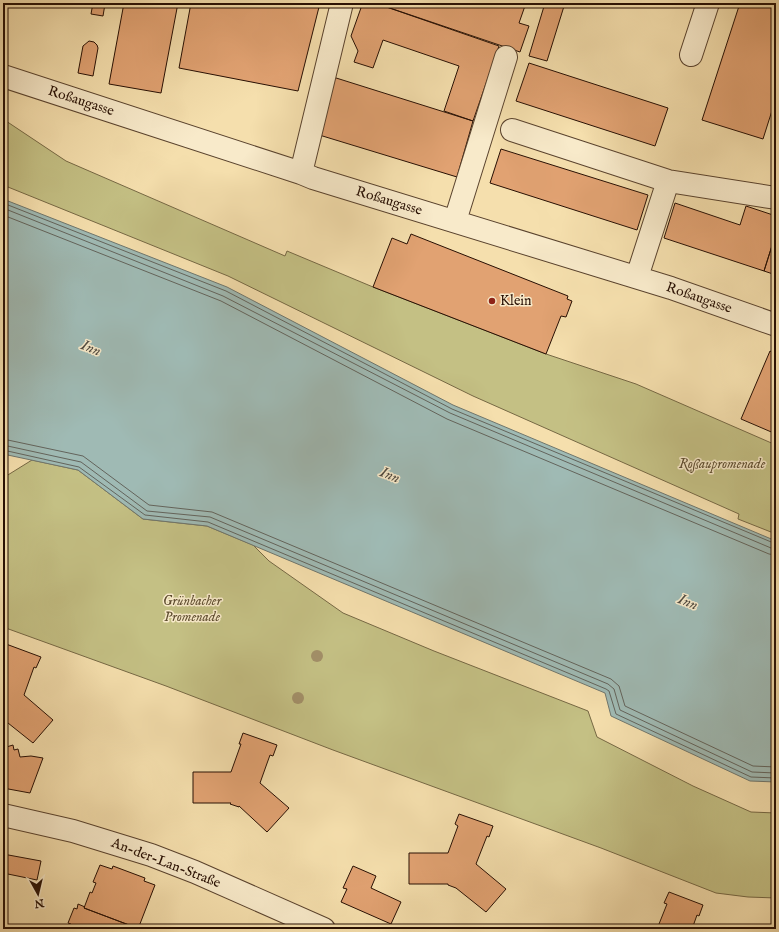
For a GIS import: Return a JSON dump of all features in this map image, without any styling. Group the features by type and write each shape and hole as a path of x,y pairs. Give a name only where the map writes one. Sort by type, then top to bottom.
{"street":[{"path":"301,173 342,3"},
{"path":"691,55 708,3"},
{"path":"455,221 506,57"},
{"name":"Roßaugasse","path":"3,76 313,178 637,277 776,325"},
{"path":"512,130 668,181 776,198"},
{"path":"637,277 668,181"},
{"name":"An-der-Lan-Straße","path":"3,815 73,831 151,855 195,872 324,929"}],"green space":[{"name":"Roßaupromenade","path":"3,119 66,161 285,256 287,251 373,287 546,354 636,384 776,445 776,534 738,519 739,514 473,396 228,276 3,185"},
{"name":"Grünbacher Promenade","path":"32,460 78,470 143,519 207,526 253,545 269,561 343,613 434,651 588,711 597,737 693,786 751,812 776,813 776,898 748,897 716,893 601,848 3,627 3,478"}],"water":[{"name":"Inn","path":"3,199 227,287 453,405 776,541 776,782 750,781 611,716 605,693 207,526 143,519 78,470 3,454"}],"building":[{"path":"3,3 8,3 3,25"},
{"path":"93,3 105,4 103,16 91,14"},
{"path":"124,3 178,3 161,93 109,84"},
{"path":"191,3 320,3 298,91 179,68"},
{"path":"369,3 375,3 499,46 473,121 444,111 459,66 383,40 373,68 354,62 358,51 351,36 362,5 368,7"},
{"path":"375,3 526,3 519,23 529,26 520,52"},
{"path":"545,3 565,3 547,61 529,56"},
{"path":"740,3 776,3 776,98 763,139 702,120"},
{"path":"89,41 94,42 98,48 93,76 78,73 83,46"},
{"path":"529,63 668,108 655,146 516,101"},
{"path":"333,77 473,121 457,177 316,134"},
{"path":"501,149 648,195 637,230 490,183"},
{"path":"675,203 740,225 746,206 776,216 776,233 764,271 664,238"},
{"path":"776,233 776,275 764,271"},
{"path":"411,234 568,296 567,299 572,301 566,317 561,316 546,354 373,287 392,238 407,244"},
{"path":"770,351 776,354 776,434 741,419"},
{"path":"6,644 41,657 36,668 34,667 24,695 53,720 33,743 3,719 3,662 5,656 3,654"},
{"path":"243,733 277,745 273,756 270,755 260,783 289,808 267,832 239,806 230,804 231,803 193,803 193,772 231,772 241,744 239,744"},
{"path":"13,745 14,750 18,749 20,757 31,756 43,758 30,793 3,788 3,748"},
{"path":"459,814 493,826 489,837 487,836 476,864 506,889 486,912 456,888 448,884 409,884 409,853 448,853 458,826 455,824"},
{"path":"3,854 41,861 37,880 3,873"},
{"path":"100,865 112,869 113,866 145,878 144,881 155,885 138,929 128,927 129,925 84,908 90,892 92,893 96,883 93,882"},
{"path":"353,866 376,876 371,888 401,902 391,924 341,902 347,889 343,888"},
{"path":"669,892 703,905 699,916 697,915 692,929 657,929 667,904 664,903"},
{"path":"78,904 85,907 84,908 129,925 127,929 69,929 71,924 68,923 74,908 77,909"}],"place":[{"name":"Klein","path":"492,301"}]}
